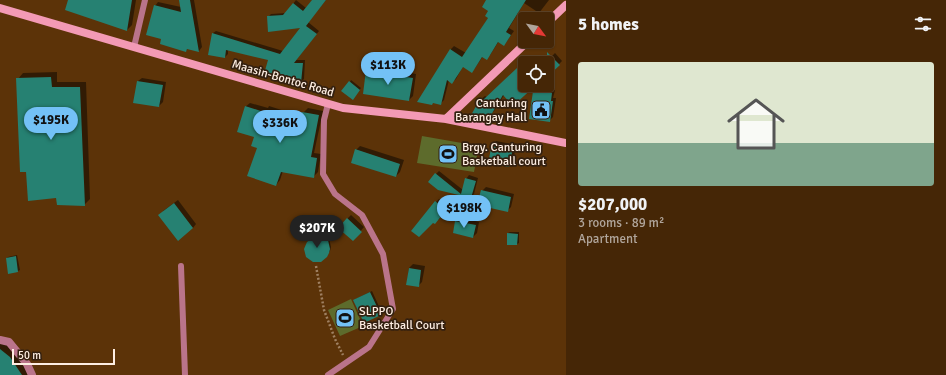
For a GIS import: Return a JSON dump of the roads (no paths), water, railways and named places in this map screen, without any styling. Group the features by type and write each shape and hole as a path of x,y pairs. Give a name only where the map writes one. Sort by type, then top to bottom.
{"main road":[{"path":"554,16 566,5"},
{"name":"Maasin-Bontoc Road","path":"0,8 343,108 446,119 566,143"},
{"path":"446,119 521,48"}],"street":[{"path":"0,340 9,342 27,364 32,375"}],"lane":[{"path":"134,47 146,0"},
{"path":"328,104 324,120 323,174 335,194 362,215 383,254 393,309 369,347 328,375"},
{"path":"181,266 185,375"}],"place":[{"name":"Canturing Barangay Hall","path":"541,110"},
{"name":"Brgy. Canturing Basketball court","path":"448,154"},
{"name":"SLPPO Basketball Court","path":"345,318"}]}
